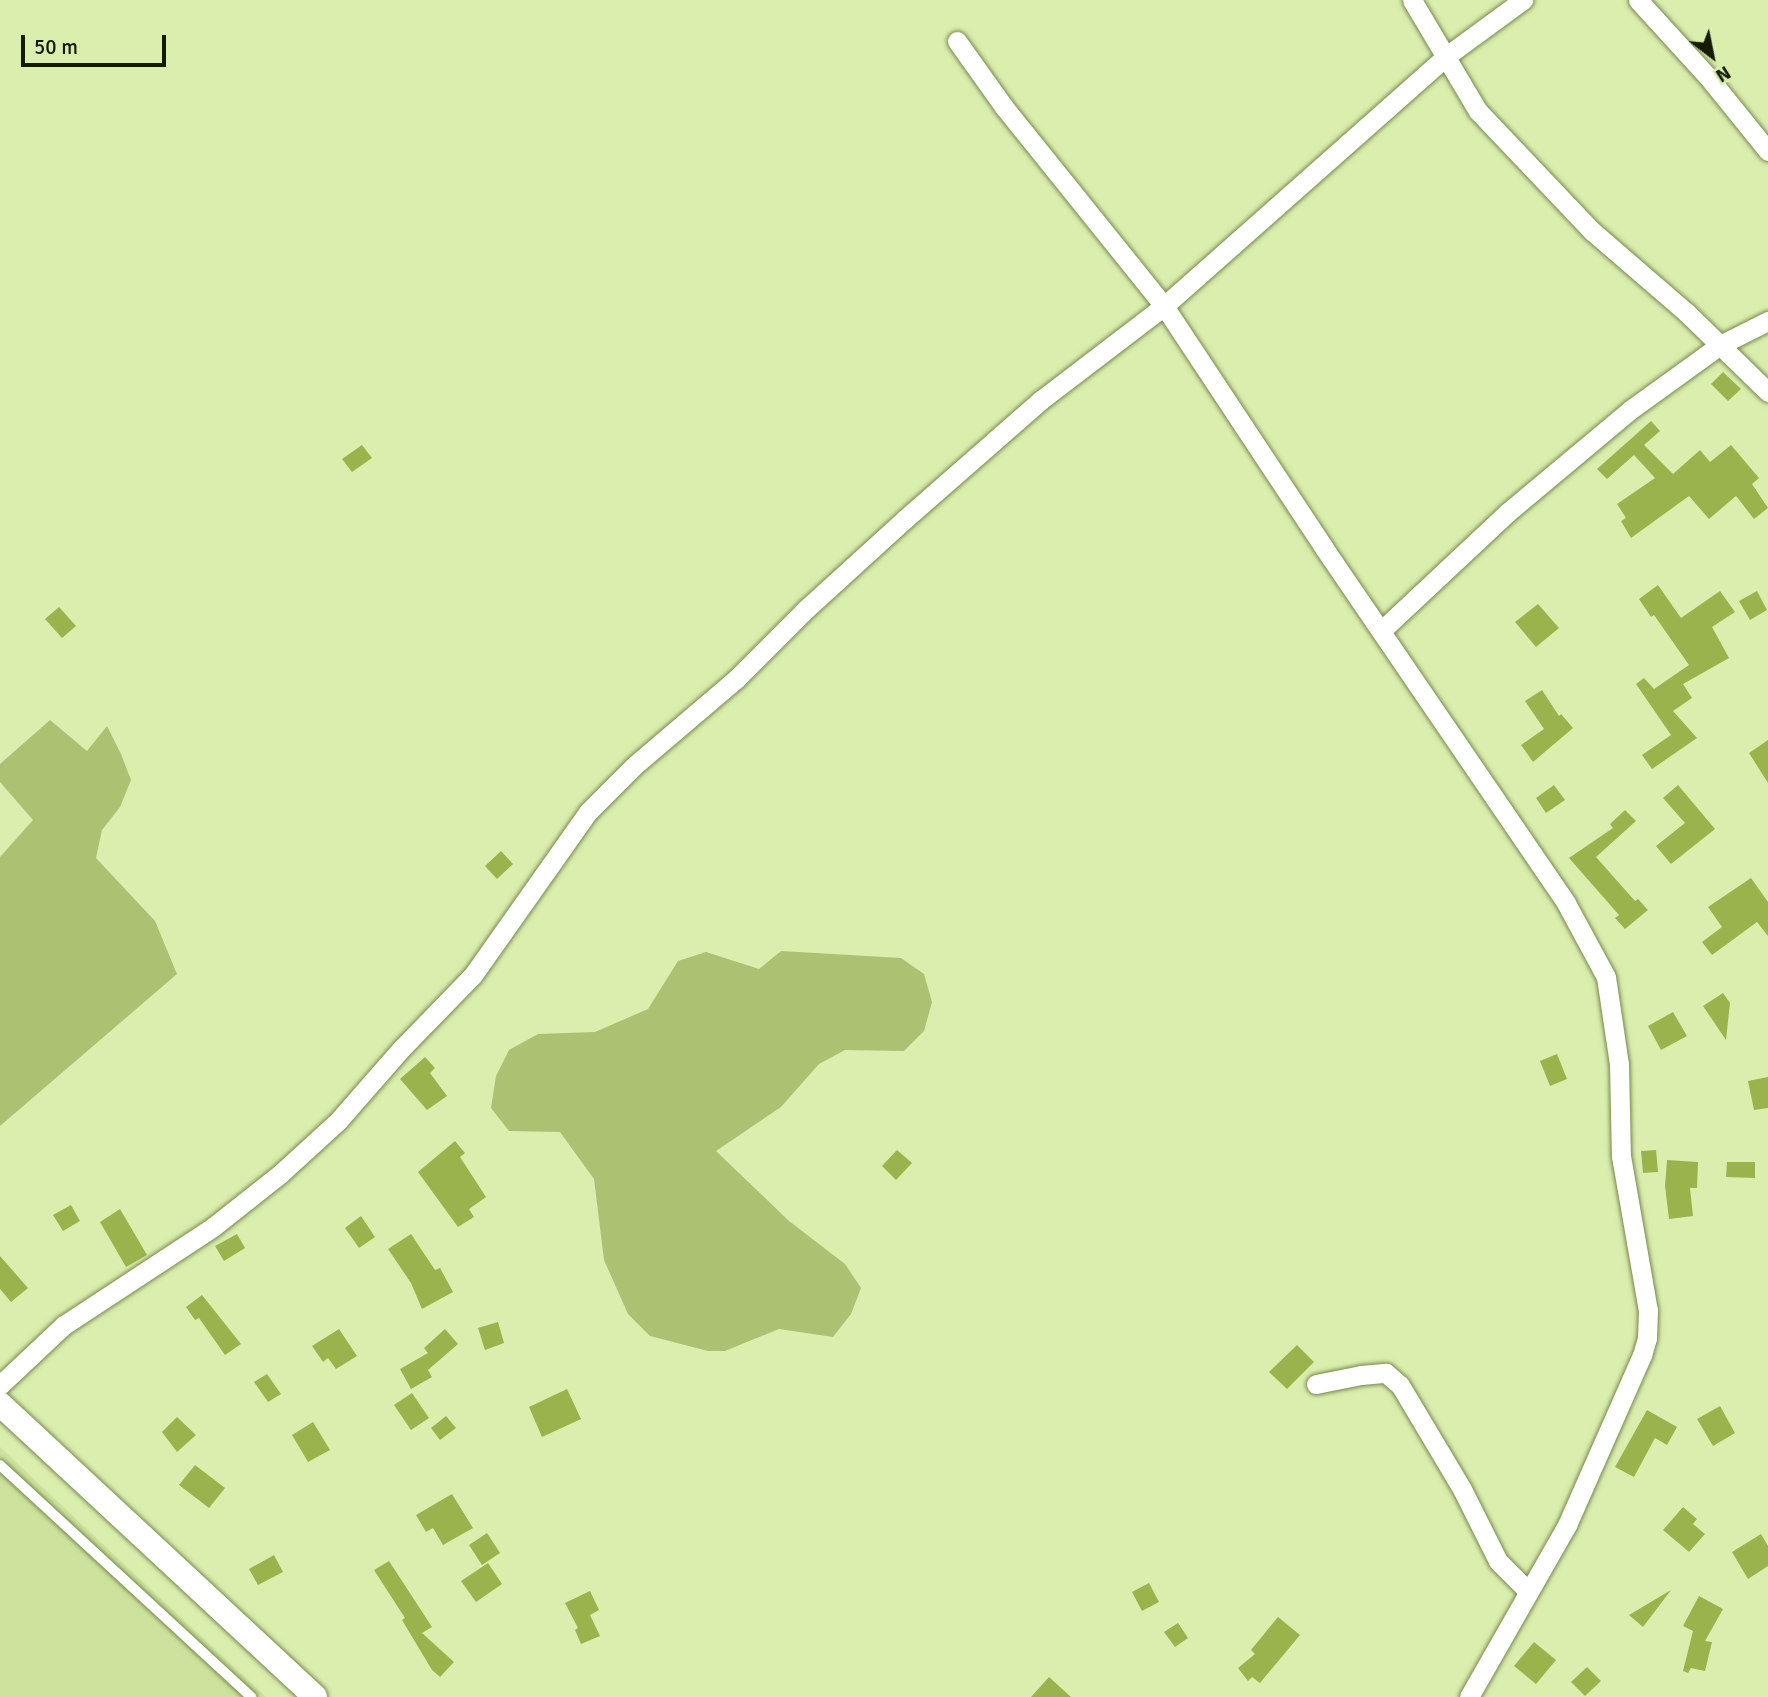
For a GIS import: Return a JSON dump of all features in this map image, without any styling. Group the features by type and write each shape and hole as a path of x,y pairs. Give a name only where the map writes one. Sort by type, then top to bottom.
{"street":[{"path":"1412,0 1478,111 1592,231 1720,345 1768,392"},
{"path":"0,1385 64,1325 213,1227 328,1130 472,975 588,812 635,765 736,679 865,555 1041,400 1164,306 1444,57 1523,0"},
{"path":"1638,0 1709,78 1768,151"},
{"path":"957,41 1004,107 1164,306 1566,903 1601,965 1609,989 1620,1079 1621,1156 1648,1310 1647,1338 1567,1525 1469,1697"},
{"path":"1382,630 1471,545 1630,410 1720,345 1768,321"},
{"path":"1316,1384 1386,1373 1400,1385 1462,1489 1499,1561 1528,1591"},
{"path":"0,1404 315,1697"}],"lane":[{"path":"0,1465 251,1697"}],"shaded area":[{"path":"50,720 87,751 107,726 121,754 131,780 120,807 102,830 96,858 155,921 177,974 0,1126 0,857 33,820 0,782 0,764"},
{"path":"781,951 901,958 924,974 932,1002 924,1031 904,1051 845,1050 819,1064 781,1107 716,1151 789,1221 845,1264 861,1288 851,1314 833,1337 779,1329 725,1351 708,1351 650,1336 628,1314 604,1260 594,1179 560,1132 509,1131 491,1108 496,1076 509,1050 538,1034 595,1032 648,1009 678,961 706,952 759,969"},
{"path":"0,1447 146,1585 266,1697 0,1697"}],"building":[{"path":"1723,372 1741,389 1728,401 1711,384"},
{"path":"1651,421 1660,431 1644,445 1673,474 1700,450 1710,462 1731,445 1759,478 1752,484 1768,508 1754,519 1736,496 1709,519 1689,496 1631,538 1621,521 1626,518 1617,504 1655,478 1634,455 1607,479 1597,469"},
{"path":"362,445 372,458 352,472 342,459"},
{"path":"1658,585 1681,618 1720,591 1735,612 1712,627 1729,658 1683,684 1692,698 1673,711 1697,738 1652,769 1642,755 1671,735 1636,684 1644,678 1654,689 1689,665 1654,615 1651,617 1639,599"},
{"path":"1757,591 1767,610 1750,620 1739,601"},
{"path":"1538,604 1559,628 1536,647 1515,622"},
{"path":"59,607 76,626 62,638 45,619"},
{"path":"1542,690 1559,716 1561,714 1573,728 1533,762 1521,745 1544,729 1525,701"},
{"path":"1768,740 1768,783 1749,753"},
{"path":"1554,785 1565,800 1546,813 1536,798"},
{"path":"1678,785 1715,829 1671,864 1656,846 1685,823 1663,798"},
{"path":"1625,810 1636,821 1596,857 1635,901 1638,899 1648,910 1625,929 1615,918 1619,915 1569,858 1613,828 1610,824"},
{"path":"501,851 513,864 497,879 485,866"},
{"path":"1751,878 1768,902 1768,936 1757,922 1712,955 1702,942 1722,927 1708,907"},
{"path":"1723,993 1730,1003 1726,1040 1703,1006"},
{"path":"1673,1012 1687,1036 1661,1050 1648,1026"},
{"path":"1557,1054 1567,1079 1550,1086 1540,1061"},
{"path":"425,1057 435,1068 430,1073 447,1096 427,1110 400,1079"},
{"path":"1768,1077 1768,1108 1754,1110 1748,1081"},
{"path":"455,1141 465,1153 460,1157 486,1197 469,1209 474,1217 458,1227 418,1172"},
{"path":"897,1150 912,1163 896,1180 882,1166"},
{"path":"1656,1150 1658,1172 1643,1173 1641,1151"},
{"path":"1667,1160 1698,1162 1697,1188 1690,1188 1693,1216 1669,1219 1665,1186"},
{"path":"1727,1162 1755,1162 1755,1178 1726,1177"},
{"path":"71,1205 80,1221 63,1231 53,1215"},
{"path":"120,1209 147,1255 126,1267 100,1222"},
{"path":"361,1216 375,1237 359,1248 345,1228"},
{"path":"237,1234 245,1248 224,1261 215,1246"},
{"path":"411,1234 435,1270 440,1268 453,1292 422,1309 411,1283 388,1249"},
{"path":"0,1256 28,1288 11,1302 0,1289"},
{"path":"202,1295 241,1344 225,1355 199,1318 195,1320 186,1307"},
{"path":"498,1322 504,1343 485,1350 478,1328"},
{"path":"339,1329 357,1356 336,1369 328,1358 323,1362 312,1346"},
{"path":"445,1329 458,1344 428,1370 432,1377 411,1389 400,1369 428,1353 424,1348"},
{"path":"1297,1345 1314,1362 1287,1389 1269,1372"},
{"path":"267,1374 281,1394 268,1402 254,1382"},
{"path":"567,1389 581,1419 542,1437 529,1407"},
{"path":"412,1393 429,1418 411,1430 394,1405"},
{"path":"1720,1406 1735,1433 1713,1446 1697,1419"},
{"path":"1647,1410 1677,1427 1667,1445 1655,1438 1634,1477 1615,1467"},
{"path":"446,1416 456,1428 440,1440 431,1428"},
{"path":"177,1417 196,1435 177,1452 162,1432"},
{"path":"313,1422 330,1450 308,1462 292,1435"},
{"path":"195,1465 225,1488 209,1508 179,1485"},
{"path":"452,1494 473,1528 443,1545 433,1528 426,1532 416,1515"},
{"path":"1683,1507 1697,1519 1693,1524 1705,1534 1689,1552 1663,1530"},
{"path":"487,1533 500,1553 482,1565 469,1545"},
{"path":"1761,1534 1768,1546 1768,1566 1748,1579 1732,1552"},
{"path":"274,1555 283,1572 258,1585 249,1569"},
{"path":"389,1561 432,1627 422,1633 454,1662 440,1677 432,1670 402,1620 405,1618 374,1570"},
{"path":"488,1563 502,1584 476,1602 461,1581"},
{"path":"1149,1583 1159,1602 1142,1611 1132,1592"},
{"path":"1671,1590 1643,1627 1629,1615"},
{"path":"590,1591 599,1610 590,1615 600,1636 581,1644 575,1630 578,1628 565,1603"},
{"path":"1699,1596 1723,1609 1705,1641 1712,1642 1705,1671 1691,1668 1688,1673 1683,1671 1693,1631 1683,1626"},
{"path":"1278,1617 1300,1635 1260,1683 1252,1677 1248,1681 1238,1668 1255,1654 1251,1650"},
{"path":"1178,1623 1188,1638 1175,1647 1164,1632"},
{"path":"1534,1642 1556,1660 1536,1684 1514,1666"},
{"path":"1587,1667 1601,1681 1585,1696 1571,1682"},
{"path":"1049,1677 1071,1697 1031,1697"}]}
